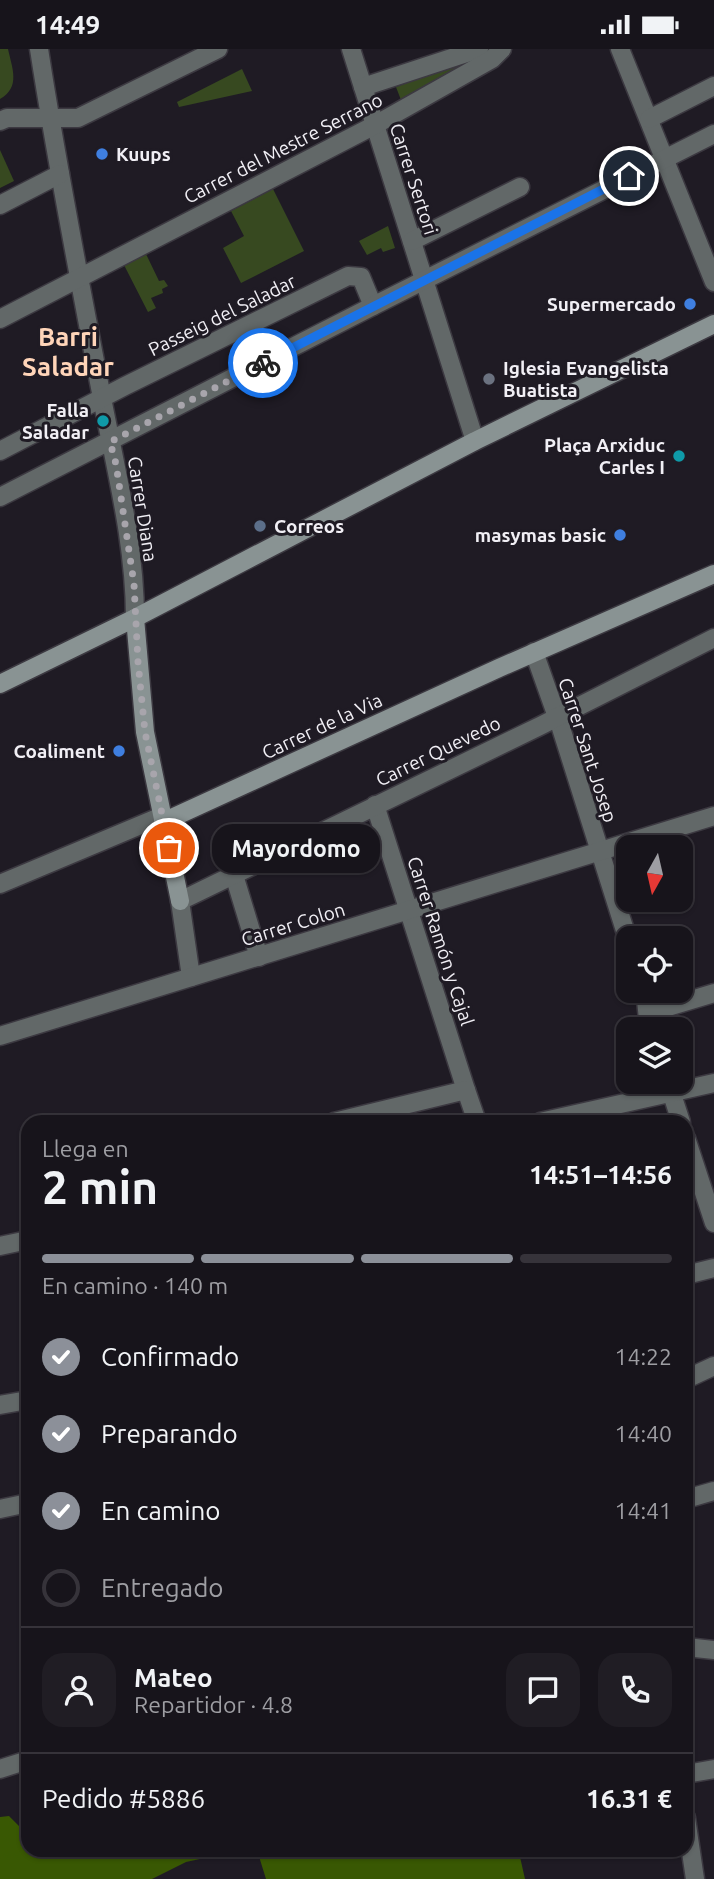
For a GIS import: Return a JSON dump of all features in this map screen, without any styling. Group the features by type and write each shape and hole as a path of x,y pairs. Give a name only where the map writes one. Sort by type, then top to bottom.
{"main road":[{"path":"0,684 135,618 475,442 714,324"},
{"path":"534,652 713,577"},
{"name":"Carrer Diana","path":"135,618 144,722 180,901"},
{"name":"Carrer de la Via","path":"163,819 534,652"}],"street":[{"name":"Carrer Diana","path":"39,49 49,118 116,464 134,584 135,618"},
{"path":"0,121 7,118 78,118 218,49"},
{"name":"Carrer Sertori","path":"351,49 475,442"},
{"name":"Carrer del Mestre Serrano","path":"363,87 479,49"},
{"name":"Carrer del Mestre Serrano","path":"0,319 375,125 492,59 502,49"},
{"path":"620,49 714,282"},
{"path":"649,119 714,86"},
{"path":"0,497 714,134"},
{"path":"0,205 60,174"},
{"path":"412,241 520,187"},
{"name":"Passeig del Saladar","path":"0,451 348,276 361,277 373,306"},
{"name":"Carrer Quevedo","path":"180,901 714,638"},
{"name":"Carrer Sant Josep","path":"534,652 623,926"},
{"name":"Carrer Ramón y Cajal","path":"375,805 475,1115"},
{"name":"Carrer Colon","path":"0,1036 714,816"},
{"name":"Carrer de la Via","path":"0,884 163,819"},
{"path":"234,875 259,957"},
{"name":"Carrer Diana","path":"180,901 191,977"},
{"path":"659,1017 714,993"},
{"path":"693,1085 714,1083"},
{"path":"362,1115 466,1090"},
{"path":"566,1115 643,1094"},
{"path":"671,1094 679,1115"},
{"path":"693,1159 714,1223"},
{"path":"0,1246 21,1242"},
{"path":"693,1273 714,1268"},
{"path":"693,1376 714,1366"},
{"path":"0,1405 21,1401"},
{"path":"693,1497 714,1491"},
{"path":"0,1509 21,1504"},
{"path":"693,1648 714,1650"},
{"path":"0,1769 21,1762"},
{"path":"693,1773 714,1769"},
{"path":"692,1857 695,1879"}],"green space":[{"path":"0,49 8,49 13,83 7,94 0,99"},
{"path":"485,54 487,57 401,100 396,87"},
{"path":"242,69 252,91 179,107 177,102"},
{"path":"0,150 14,181 0,188"},
{"path":"273,189 304,251 241,283 223,248 244,236 231,211"},
{"path":"388,226 395,248 383,252 381,248 367,255 359,241"},
{"path":"146,254 159,281 164,280 168,286 162,289 163,293 151,298 156,308 148,312 124,265"},
{"path":"9,1816 21,1827 21,1857 203,1857 186,1862 152,1879 0,1879 0,1817"},
{"path":"259,1857 520,1857 525,1879 266,1879"}],"way so far":[{"path":"169,848 145,732 134,584 116,464 110,442 263,363"}],"place":[{"name":"Kuups","path":"102,154"},
{"name":"Supermercado","path":"690,304"},
{"name":"Iglesia Evangelista Buatista","path":"489,379"},
{"name":"Falla Saladar","path":"103,421"},
{"name":"Plaça Arxiduc Carles I","path":"679,456"},
{"name":"Correos","path":"260,526"},
{"name":"masymas basic","path":"620,535"},
{"name":"Coaliment","path":"119,751"},
{"name":"Mayordomo","path":"169,848"}],"district":[{"name":"Barri Saladar","path":"68,350"}],"route":[{"path":"263,363 629,176"}]}
